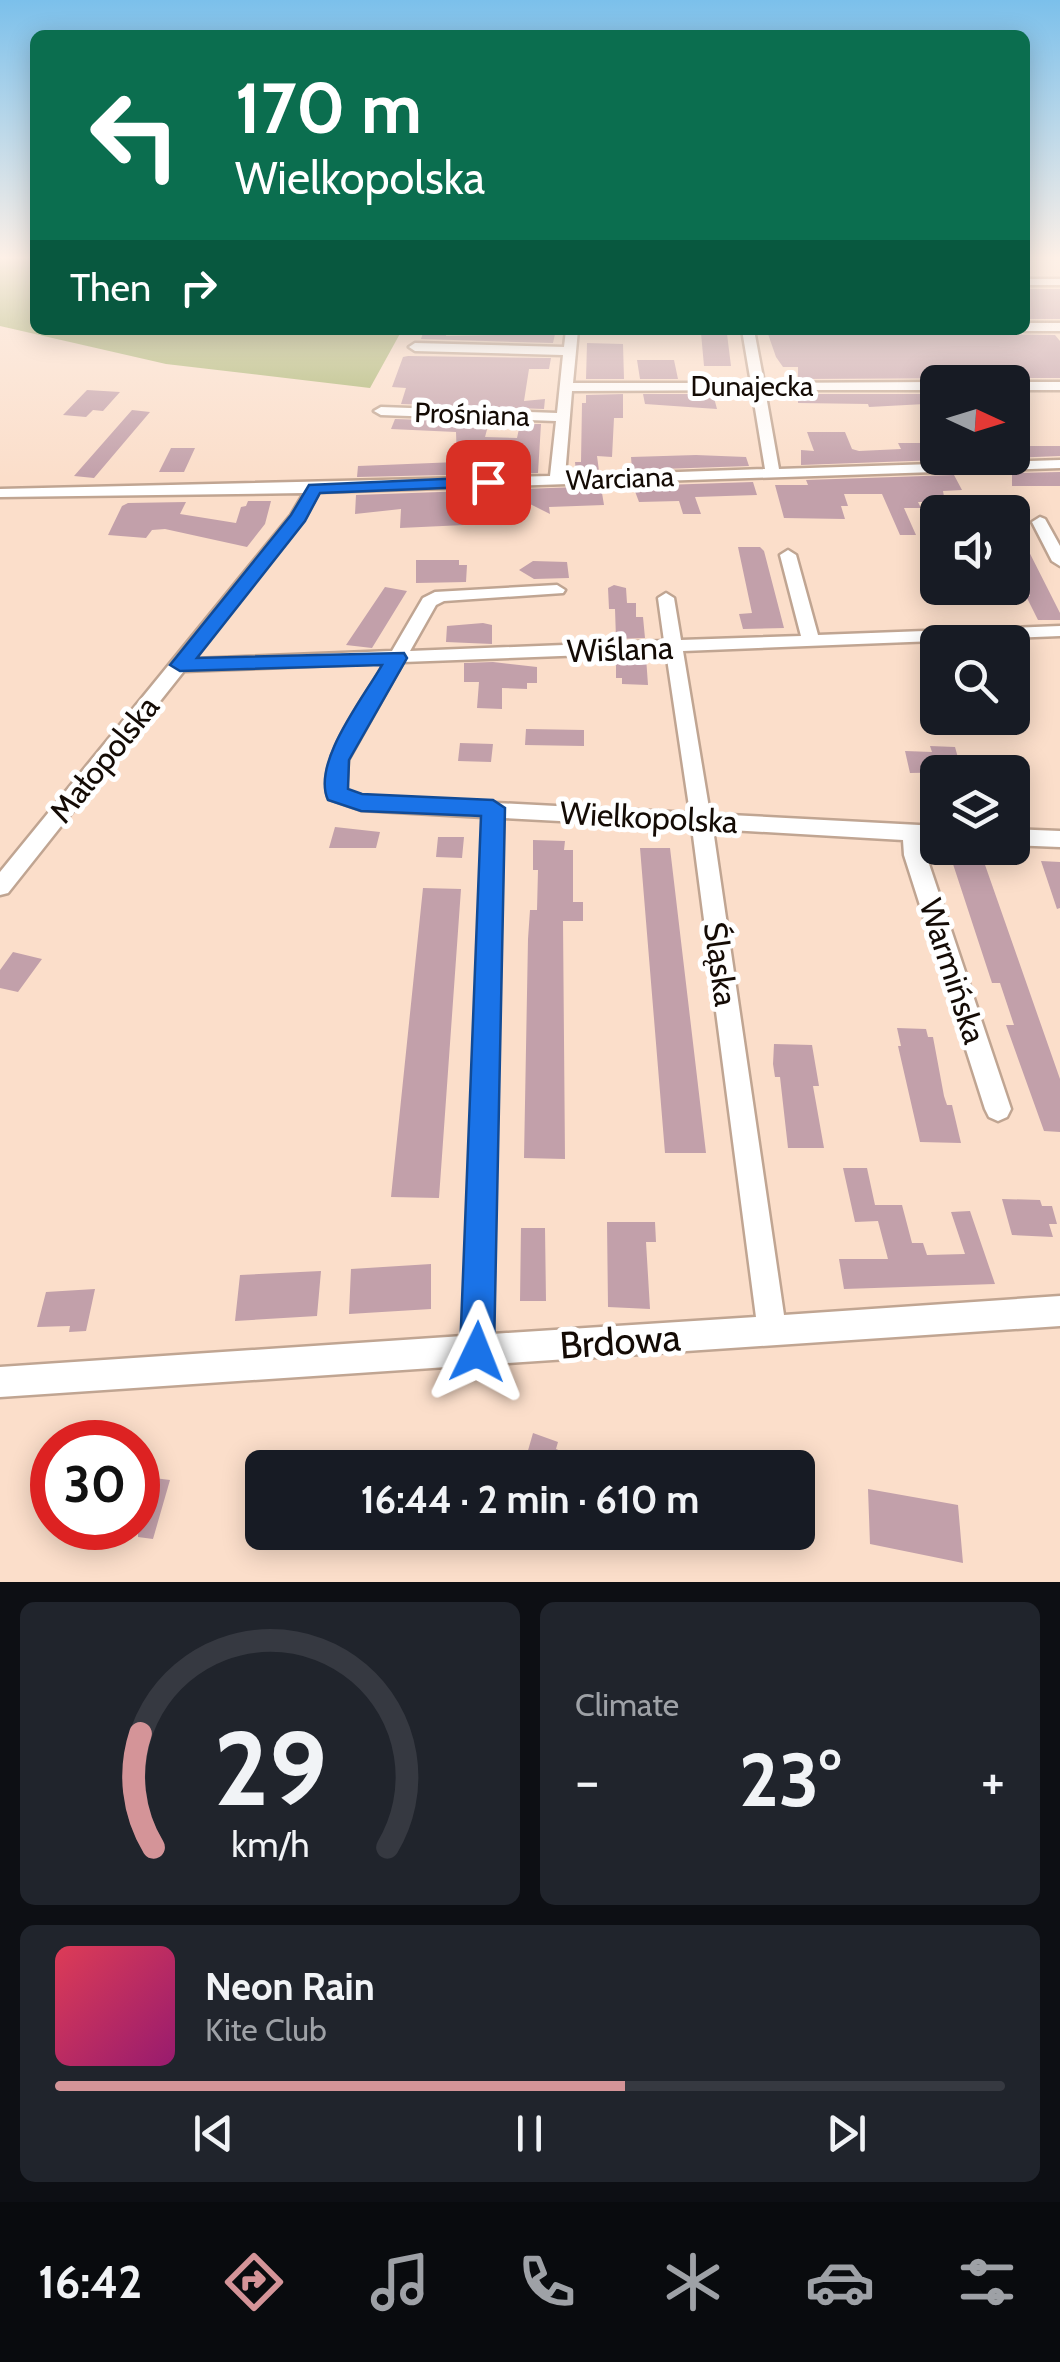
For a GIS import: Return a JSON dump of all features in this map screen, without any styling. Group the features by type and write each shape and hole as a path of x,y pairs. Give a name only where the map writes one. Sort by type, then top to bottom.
{"street":[{"name":"Prośniana","path":"557,480 572,335"},
{"path":"749,335 773,473"},
{"name":"Prośniana","path":"415,347 570,351"},
{"name":"Dunajecka","path":"566,386 920,386"},
{"path":"1030,386 1060,386"},
{"name":"Prośniana","path":"381,411 564,418"},
{"name":"Warciana","path":"0,493 314,488 1060,464"},
{"name":"Małopolska","path":"0,886 298,517 314,488"},
{"path":"1040,522 1060,562"},
{"path":"788,555 811,640"},
{"path":"396,658 429,602 441,596 557,590"},
{"name":"Śląska","path":"666,598 772,1330"},
{"name":"Wiślana","path":"1030,631 1060,630"},
{"name":"Wiślana","path":"180,665 920,636"},
{"name":"Wielkopolska","path":"396,658 338,760 336,794 361,803 920,833"},
{"path":"477,1352 493,808"},
{"name":"Warmińska","path":"912,832 915,855 998,1109"},
{"path":"1030,838 1060,839"},
{"name":"Brdowa","path":"0,1382 1060,1311"}],"green space":[{"path":"39,335 399,335 370,388 166,364"}],"building":[{"path":"422,335 555,335 553,343 421,339"},
{"path":"701,335 727,335 731,366 704,366"},
{"path":"768,335 1055,335 1060,341 1060,378 1030,378 1030,365 920,365 920,378 798,379 798,367 783,367"},
{"path":"587,343 623,344 624,379 586,379"},
{"path":"403,357 551,358 549,369 529,369 524,401 545,399 544,409 401,404 406,388 392,387"},
{"path":"637,360 674,360 678,379 640,379"},
{"path":"87,390 120,392 103,411 93,410 86,417 63,415"},
{"path":"623,394 623,418 614,418 612,457 597,456 599,471 576,472 575,462 581,462 582,403 586,403 586,395"},
{"path":"643,394 713,394 717,409 645,404"},
{"path":"798,394 920,394 920,404 869,407 798,403"},
{"path":"132,410 150,412 94,478 74,476"},
{"path":"395,419 489,422 485,437 517,438 520,424 541,424 538,473 357,477 358,466 457,462 456,432 391,429"},
{"path":"807,432 845,432 852,449 859,451 901,449 898,443 920,443 920,461 801,465 801,450 814,451"},
{"path":"1030,446 1060,446 1060,456 1030,457"},
{"path":"171,448 195,448 184,472 159,472"},
{"path":"631,457 746,457 749,466 632,470"},
{"path":"1060,472 1060,486 1012,486 1012,475"},
{"path":"954,475 962,490 920,495 920,508 904,508 916,535 900,535 882,494 844,494 848,506 841,506 845,519 784,518 775,485 808,485 806,480"},
{"path":"753,482 757,495 695,497 701,514 683,514 679,501 639,502 633,486"},
{"path":"601,487 604,505 549,507 550,514 530,504 511,504 507,523 400,528 401,509 355,514 356,495"},
{"path":"248,501 271,501 265,524 247,547 165,529 152,530 146,538 108,535 122,506 128,503 186,502 180,514 236,523 241,507"},
{"path":"738,547 760,547 764,551 784,628 743,629 739,614 752,613"},
{"path":"1030,554 1060,613 1060,620 1038,620 1030,604"},
{"path":"416,560 459,560 459,565 467,565 466,582 416,583"},
{"path":"533,561 567,562 569,578 534,579 519,570"},
{"path":"385,587 407,591 372,648 346,645"},
{"path":"608,588 626,588 627,603 636,603 636,617 643,617 645,638 616,639 615,609 609,609"},
{"path":"492,625 492,644 446,642 447,626"},
{"path":"646,657 648,685 622,684 622,678 616,678 616,658"},
{"path":"464,663 537,667 537,683 527,683 527,689 502,688 502,709 477,708 479,682 464,682"},
{"path":"526,729 584,730 584,746 525,745"},
{"path":"460,743 493,744 491,762 458,761"},
{"path":"930,746 955,747 957,755 920,755 920,773 910,773 905,751 932,752"},
{"path":"335,827 380,832 376,848 329,848"},
{"path":"438,837 464,837 462,858 436,857"},
{"path":"533,840 565,841 564,850 573,850 573,902 583,902 583,921 563,921 565,1159 524,1158 528,939 530,910 537,910 538,870 533,870"},
{"path":"640,848 670,848 706,1153 665,1153"},
{"path":"1041,861 1060,862 1060,908 1057,909"},
{"path":"953,865 985,865 1060,1079 1060,1132 1044,1131 1006,1025 1014,1025 1000,983 992,983"},
{"path":"423,888 461,889 439,1198 391,1197"},
{"path":"13,952 42,959 18,992 0,988 0,970"},
{"path":"897,1028 926,1029 928,1037 933,1037 944,1096 947,1105 952,1105 961,1143 920,1142"},
{"path":"774,1044 812,1045 819,1086 813,1086 824,1148 788,1148 780,1077 775,1077 773,1064"},
{"path":"843,1168 867,1168 875,1205 902,1205 912,1243 923,1243 927,1255 965,1254 951,1212 970,1211 995,1284 844,1289 839,1259 888,1259 878,1221 855,1222"},
{"path":"1002,1199 1040,1200 1042,1206 1052,1206 1057,1224 1049,1224 1053,1237 1012,1235"},
{"path":"607,1222 655,1222 656,1242 646,1242 650,1309 608,1307"},
{"path":"521,1228 545,1228 546,1301 520,1301"},
{"path":"431,1264 431,1309 349,1314 351,1269"},
{"path":"321,1271 317,1316 235,1321 240,1275"},
{"path":"95,1289 86,1331 69,1332 70,1326 37,1327 46,1292"},
{"path":"533,1433 558,1442 558,1450 528,1450"},
{"path":"160,1479 170,1480 160,1515"},
{"path":"868,1489 958,1505 963,1563 870,1544"}],"route":[{"path":"477,1352 493,808 361,803 336,794 338,760 396,658 180,665 298,517 314,488 488,482"}]}
